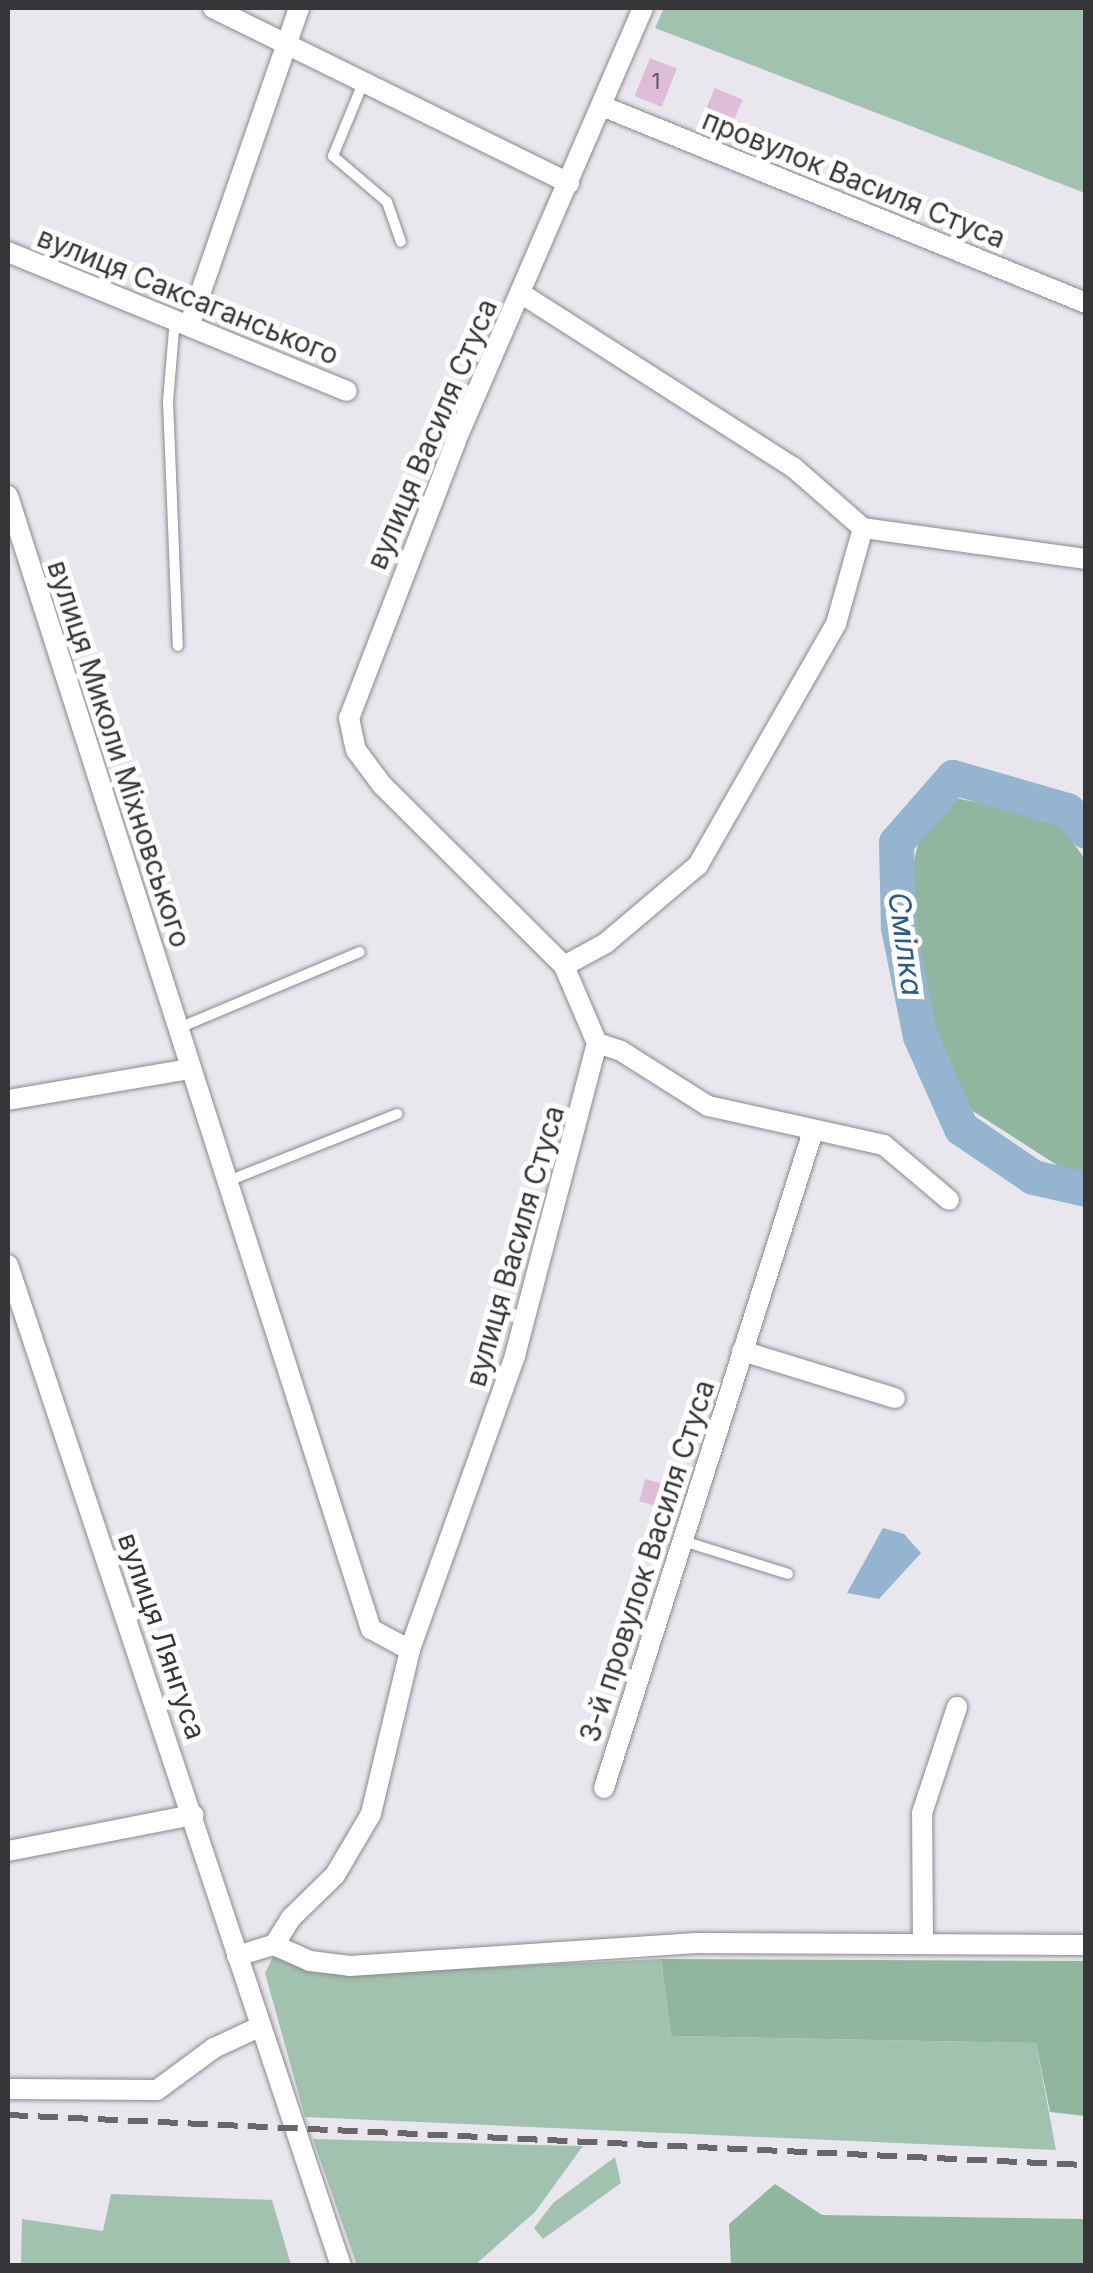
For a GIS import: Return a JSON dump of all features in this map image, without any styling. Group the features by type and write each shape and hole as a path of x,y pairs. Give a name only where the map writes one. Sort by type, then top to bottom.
{"street":[{"path":"213,8 569,183"},
{"path":"183,320 299,8"},
{"name":"вулиця Василя Стуса","path":"274,1945 291,1918 336,1874 371,1814 410,1650 515,1356 597,1043 564,966 382,785 356,750 349,718 456,441 643,8"},
{"name":"провулок Василя Стуса","path":"602,106 1086,303"},
{"name":"вулиця Саксаганського","path":"8,252 183,320 347,391"},
{"path":"522,294 793,466 863,528 1086,559"},
{"name":"вулиця Миколи Міхновського","path":"8,496 371,1630 410,1650"},
{"path":"564,966 606,943 698,865 836,624 863,528"},
{"path":"597,1043 621,1050 708,1106 884,1145 949,1200"},
{"path":"8,1100 190,1069"},
{"name":"3-й провулок Василя Стуса","path":"604,1788 812,1131"},
{"name":"вулиця Лянгуса","path":"8,1265 341,2266"},
{"name":"3-й провулок Василя Стуса","path":"742,1351 895,1398"},
{"path":"923,1944 922,1813 956,1707"},
{"path":"8,1851 194,1815"},
{"path":"237,1956 274,1945 310,1961 350,1966 696,1943 1086,1944"},
{"path":"8,2089 157,2090 214,2048 261,2026"}],"lane":[{"path":"363,82 333,156 387,202 401,242"},
{"path":"178,646 168,401 183,320"},
{"path":"178,1028 360,952"},
{"path":"227,1181 397,1114"},
{"path":"682,1541 788,1574"}],"green space":[{"path":"664,8 1085,8 1085,193 655,28"},
{"path":"930,793 1055,818 1085,859 1085,1183 945,1093 895,941"},
{"path":"273,1957 343,1974 661,1959 671,2036 1036,2043 1056,2150 305,2117 265,1973"},
{"path":"661,1959 1085,1961 1085,2116 1050,2112 1036,2043 671,2036"},
{"path":"313,2139 583,2146 535,2212 475,2265 357,2266"},
{"path":"615,2157 621,2183 543,2239 534,2228 553,2203"},
{"path":"775,2184 822,2215 1085,2219 1085,2265 731,2265 729,2224"},
{"path":"111,2194 272,2200 291,2265 21,2265 22,2219 103,2231"}],"water":[{"path":"883,1528 904,1534 921,1553 879,1599 847,1593"}],"building":[{"path":"650,58 677,69 662,107 635,96"},
{"path":"715,88 743,100 729,132 701,120"},
{"path":"645,1479 667,1485 661,1507 639,1501"}],"waterway":[{"name":"Смілка","path":"1086,831 1067,810 953,777 896,842 898,927 920,1036 961,1128 1033,1177 1086,1189"}],"railway":[{"path":"8,2115 1086,2165"}]}
